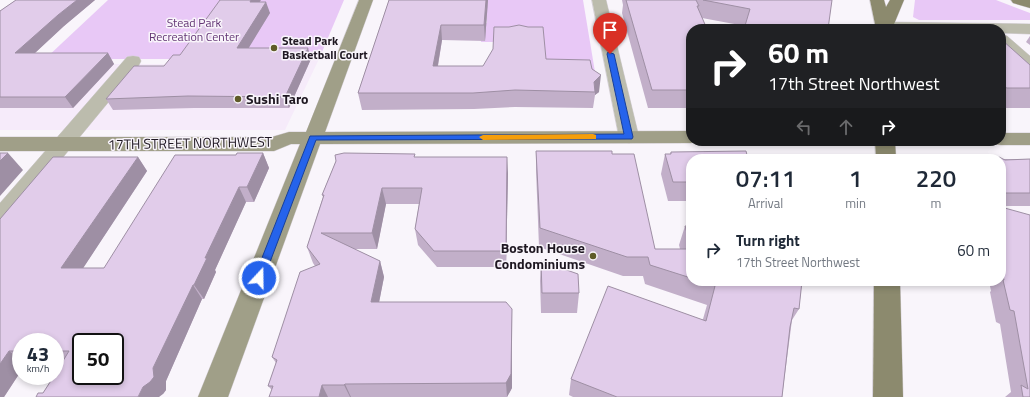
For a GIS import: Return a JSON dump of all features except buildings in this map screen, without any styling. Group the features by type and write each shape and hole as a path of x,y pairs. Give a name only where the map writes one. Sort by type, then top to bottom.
{"main road":[{"path":"213,397 366,0"},
{"path":"877,0 883,24"},
{"path":"886,24 897,0"},
{"path":"1018,0 1030,4"},
{"name":"17TH STREET NORTHWEST","path":"0,144 274,144 289,138 686,137"},
{"path":"1006,139 1030,139"},
{"path":"887,286 888,397"}],"street":[{"path":"599,0 629,137"},
{"path":"1006,29 1030,29"},
{"path":"1006,43 1030,65"},
{"path":"0,218 133,61"}],"shaded area":[{"path":"240,59 319,59 285,130 0,130 0,68 39,64 222,64"}],"green space":[{"name":"Stead Park Recreation Center","path":"108,0 344,0 319,59 45,59"},
{"path":"486,0 583,0 595,72 545,71 507,42 481,42 482,23 487,23 487,16 484,15"},
{"path":"915,0 996,0 1030,13 1030,20 919,20 913,17"}],"slow traffic":[{"path":"483,137 593,137"}],"place":[{"name":"Stead Park Basketball Court","path":"274,48"},
{"name":"Sushi Taro","path":"238,99"},
{"name":"Boston House Condominiums","path":"593,256"}],"route":[{"path":"259,278 313,138 629,137 610,54"}]}
